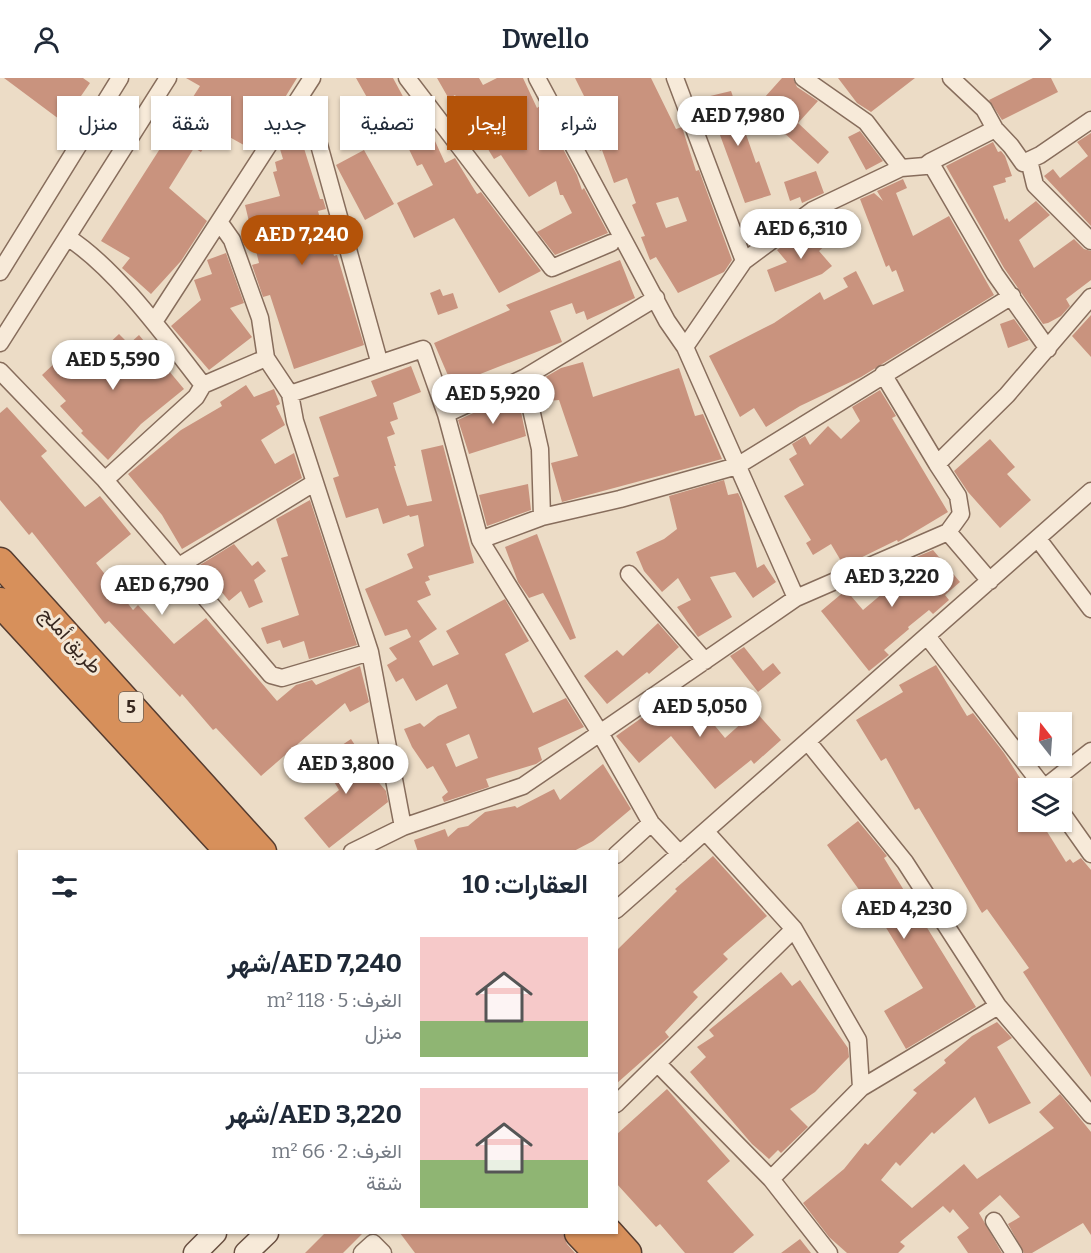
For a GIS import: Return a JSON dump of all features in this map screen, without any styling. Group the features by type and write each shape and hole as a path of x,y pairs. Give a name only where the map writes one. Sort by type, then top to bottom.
{"highway":[{"name":"طريق أملج","path":"0,562 260,850"},
{"name":"طريق أملج","path":"0,602 228,850"},
{"path":"580,1234 598,1253"},
{"path":"610,1234 627,1253"}],"street":[{"path":"0,272 120,78"},
{"path":"0,343 168,78"},
{"path":"301,96 312,78"},
{"path":"407,78 552,268 611,243"},
{"path":"537,78 667,321 686,347 796,598"},
{"path":"675,78 744,261"},
{"path":"803,78 866,122 901,168"},
{"path":"951,78 984,109 995,129 1023,163 1040,155 1091,120"},
{"path":"686,347 744,261 813,210 901,168 925,166 995,129"},
{"path":"153,322 266,150"},
{"path":"320,150 379,361"},
{"path":"1029,160 1035,185 1091,241"},
{"path":"930,162 996,273 1048,349"},
{"path":"220,223 232,240 260,318 266,358 290,394 296,421 370,652 403,828"},
{"path":"67,237 85,248 153,322 203,385"},
{"path":"480,540 542,517 620,499 737,466 1012,296"},
{"path":"938,464 1007,395 1091,297"},
{"path":"446,414 524,378 656,298"},
{"path":"290,394 379,361 423,349 446,414 480,540 600,733 651,823 680,854"},
{"path":"105,480 196,397 203,385 266,358"},
{"path":"0,371 105,480 271,675 282,678 370,652"},
{"path":"356,850 403,828 523,786 796,598 948,532 961,514 958,496 883,374"},
{"path":"524,378 540,449 542,517"},
{"path":"179,566 309,486"},
{"path":"618,908 1091,491"},
{"path":"948,532 990,581"},
{"path":"1038,539 1091,609"},
{"path":"629,574 705,661"},
{"path":"927,636 1036,778"},
{"path":"808,742 905,862 999,1006 1085,1093 1091,1115"},
{"path":"1058,778 1091,751"},
{"path":"618,853 651,823"},
{"path":"1072,827 1091,854"},
{"path":"706,832 794,929 858,1040 861,1088"},
{"path":"618,1102 794,929"},
{"path":"771,1179 861,1088 999,1006"},
{"path":"658,1064 771,1179 829,1253"},
{"path":"994,1221 1014,1253"},
{"path":"195,1253 214,1234"},
{"path":"246,1253 266,1234"},
{"path":"362,1253 373,1243 383,1253"}],"building":[{"path":"4,78 83,78 90,83 81,96 57,96 57,118"},
{"path":"186,78 297,78 286,96 243,96 243,145 231,138 231,96 194,96 200,86"},
{"path":"356,78 393,78 403,96 366,96"},
{"path":"437,78 479,78 483,85 497,78 523,78 537,108 539,107 539,150 564,150 582,190 584,188 608,233 555,255 537,232 572,213 563,195 560,195 556,181 529,197 501,155 494,159 489,150 527,150 527,96 447,96"},
{"path":"575,78 651,78 676,129 682,127 696,171 699,170 732,260 724,272 678,293 656,257 650,260 641,237 645,236 632,205 636,203 627,178 614,183 602,150 618,150 618,96 584,96","holes":["678,197 687,221 666,228 656,203"]},
{"path":"782,78 793,78 797,87 818,101 798,123 829,152 818,164 756,107"},
{"path":"838,78 915,78 871,112 857,103"},
{"path":"1033,78 1051,78 1058,92 1002,120 989,100"},
{"path":"731,91 756,163 759,161 771,195 745,203 706,97"},
{"path":"860,131 883,161 866,170 848,137"},
{"path":"1091,133 1091,226 1044,176 1053,169 1060,178 1088,156 1077,142"},
{"path":"435,141 445,163 455,158 477,194 481,192 541,271 499,293 454,218 414,238 397,203 433,185 422,164 417,166 409,150 435,150"},
{"path":"993,142 998,152 1001,151 1005,156 1012,176 1005,178 1006,182 993,186 1005,220 1007,218 1009,222 1036,201 1050,215 1019,240 1034,268 1074,239 1084,249 1091,251 1091,280 1066,299 1070,306 1061,316 1048,323 1043,324 1004,268 946,166"},
{"path":"159,150 193,150 169,188 207,221 181,261 151,294 122,268 130,258 101,241"},
{"path":"280,150 305,150 320,199 323,199 326,209 318,211 326,242 330,241 334,256 337,255 364,345 294,369 270,295 263,297 252,265 259,263 245,205 280,196 273,172 277,171 275,162 283,159"},
{"path":"364,150 394,204 365,220 336,165"},
{"path":"816,171 824,193 802,203 800,197 790,201 784,182"},
{"path":"903,179 907,188 896,193 913,236 949,216 994,295 861,377 800,406 766,427 754,408 740,417 709,356 774,323 820,292 824,300 848,287 843,278 856,271 873,305 904,291 896,270 892,272 889,265 886,267 860,199 874,193 883,201 877,191"},
{"path":"815,224 830,241 819,251 832,266 822,274 775,292 767,270 787,262 777,250"},
{"path":"226,253 244,303 230,308 252,337 209,370 171,326 201,300 194,280 212,274 207,260"},
{"path":"620,260 635,298 587,320 584,311 576,314 572,303 550,311 562,342 465,380 468,389 456,394 434,343 510,310 506,305"},
{"path":"440,289 443,296 453,293 458,308 438,315 430,293"},
{"path":"1091,315 1091,357 1072,336"},
{"path":"1014,319 1029,340 1008,348 1000,324"},
{"path":"119,334 129,344 139,335 184,389 141,424 108,460 81,433 83,431 60,406 66,401 42,375 71,348 87,364"},
{"path":"583,362 593,397 679,368 695,416 703,414 722,459 562,502 551,463 578,456 559,400 548,401 542,379 561,368"},
{"path":"411,366 421,392 393,403 398,419 390,422 395,434 387,437 396,466 394,466 407,506 432,501 421,450 443,445 474,563 428,576 430,580 425,582 431,595 417,601 437,629 419,641 433,666 459,654 446,631 505,599 529,641 505,654 533,713 566,698 584,727 538,748 542,760 536,764 486,779 489,787 444,802 442,797 448,792 433,766 427,769 412,747 404,729 420,723 424,727 438,716 457,708 447,684 416,701 403,678 396,682 387,665 397,659 389,648 411,637 407,629 385,636 365,589 413,568 407,554 424,546 418,515 410,517 409,515 383,524 378,508 346,518 333,478 339,476 319,417 377,396 371,381","holes":["469,734 478,758 456,767 446,744"]},
{"path":"246,385 254,397 274,389 280,404 276,406 285,425 261,440 275,464 294,453 302,478 182,549 162,515 128,474 181,430 222,406 220,402"},
{"path":"880,390 896,416 892,418 948,512 898,542 897,540 844,566 831,544 813,555 806,543 811,540 784,496 804,485 789,459 797,454 792,444 805,436 810,445 828,426 841,439 860,421 852,407"},
{"path":"517,393 526,436 469,454 458,420"},
{"path":"7,407 47,451 41,456 85,507 100,496 131,534 96,563 133,610 138,605 174,644 206,618 277,701 296,685 312,680 316,685 360,666 369,702 350,712 345,703 261,776 216,728 213,730 182,694 180,697 109,621 105,624 32,532 29,535 0,500 0,413"},
{"path":"990,439 1015,467 1007,474 1031,500 1000,528 968,492 954,471"},
{"path":"724,480 728,495 738,493 741,499 757,568 764,564 776,582 753,598 735,572 710,577 732,617 698,637 677,607 691,600 678,578 662,592 644,571 636,552 664,539 677,529 669,496"},
{"path":"528,484 531,510 487,526 479,495"},
{"path":"310,500 357,645 309,659 304,641 283,648 280,640 267,644 261,628 299,615 281,558 288,556 276,519"},
{"path":"537,534 576,638 570,640 543,593 529,598 518,582 505,547"},
{"path":"234,544 252,566 258,561 266,571 254,580 263,602 249,608 241,591 229,601 200,565"},
{"path":"933,550 960,582 945,595 949,600 933,614 929,610 908,627 909,629 884,650 889,655 869,671 821,611 846,590 863,610 883,593 879,588 914,558"},
{"path":"658,623 679,647 649,674 647,672 607,704 584,676 617,650 623,656"},
{"path":"744,647 763,671 773,663 781,673 758,692 730,656"},
{"path":"936,665 967,716 973,713 1020,778 1018,778 1018,832 1047,832 1066,862 1070,859 1073,863 1081,858 1091,870 1091,1077 1023,972 1029,968 987,909 982,913 919,808 915,810 886,758 881,761 856,720 903,692 899,685"},
{"path":"684,688 725,738 755,711 781,740 754,764 751,760 715,789 671,736 639,763 616,736"},
{"path":"351,739 366,762 363,764 386,791 388,802 329,848 304,818 339,790 327,770 317,776 311,766"},
{"path":"603,764 631,809 593,841 576,850 417,850 414,840 445,829 448,837 458,828 468,826 485,812 515,806 517,808 554,789 560,800"},
{"path":"858,821 887,856 884,858 976,1007 906,1049 884,1011 923,988 885,926 827,845"},
{"path":"713,856 767,916 723,954 728,959 693,992 698,997 665,1032 669,1037 618,1082 618,949 677,891 675,889"},
{"path":"781,972 792,986 800,980 848,1048 849,1057 815,1092 790,1109 808,1127 781,1153 778,1150 769,1159 752,1144 690,1072 706,1057 697,1047 714,1036 709,1030"},
{"path":"997,1022 1012,1038 997,1047 1031,1103 989,1124 975,1097 934,1134 932,1132 900,1166 896,1162 881,1180 912,1208 964,1164 977,1179 1054,1128 1039,1112 1060,1094 1091,1132 1091,1235 1083,1223 1032,1253 1024,1253 1008,1224 1020,1217 1000,1195 979,1213 1002,1253 968,1253 957,1237 969,1228 953,1209 950,1213 943,1206 900,1242 905,1246 898,1253 847,1253 829,1237 803,1203 844,1169 865,1143 868,1145 917,1093 913,1090 946,1063 944,1060 972,1036"},
{"path":"667,1089 730,1161 707,1181 754,1235 733,1253 685,1253 660,1224 656,1227 618,1185 618,1133"},
{"path":"324,1234 362,1234 343,1253 305,1253"},
{"path":"401,1234 563,1234 567,1244 575,1253 415,1253"},
{"path":"800,1239 811,1253 781,1253"}]}
